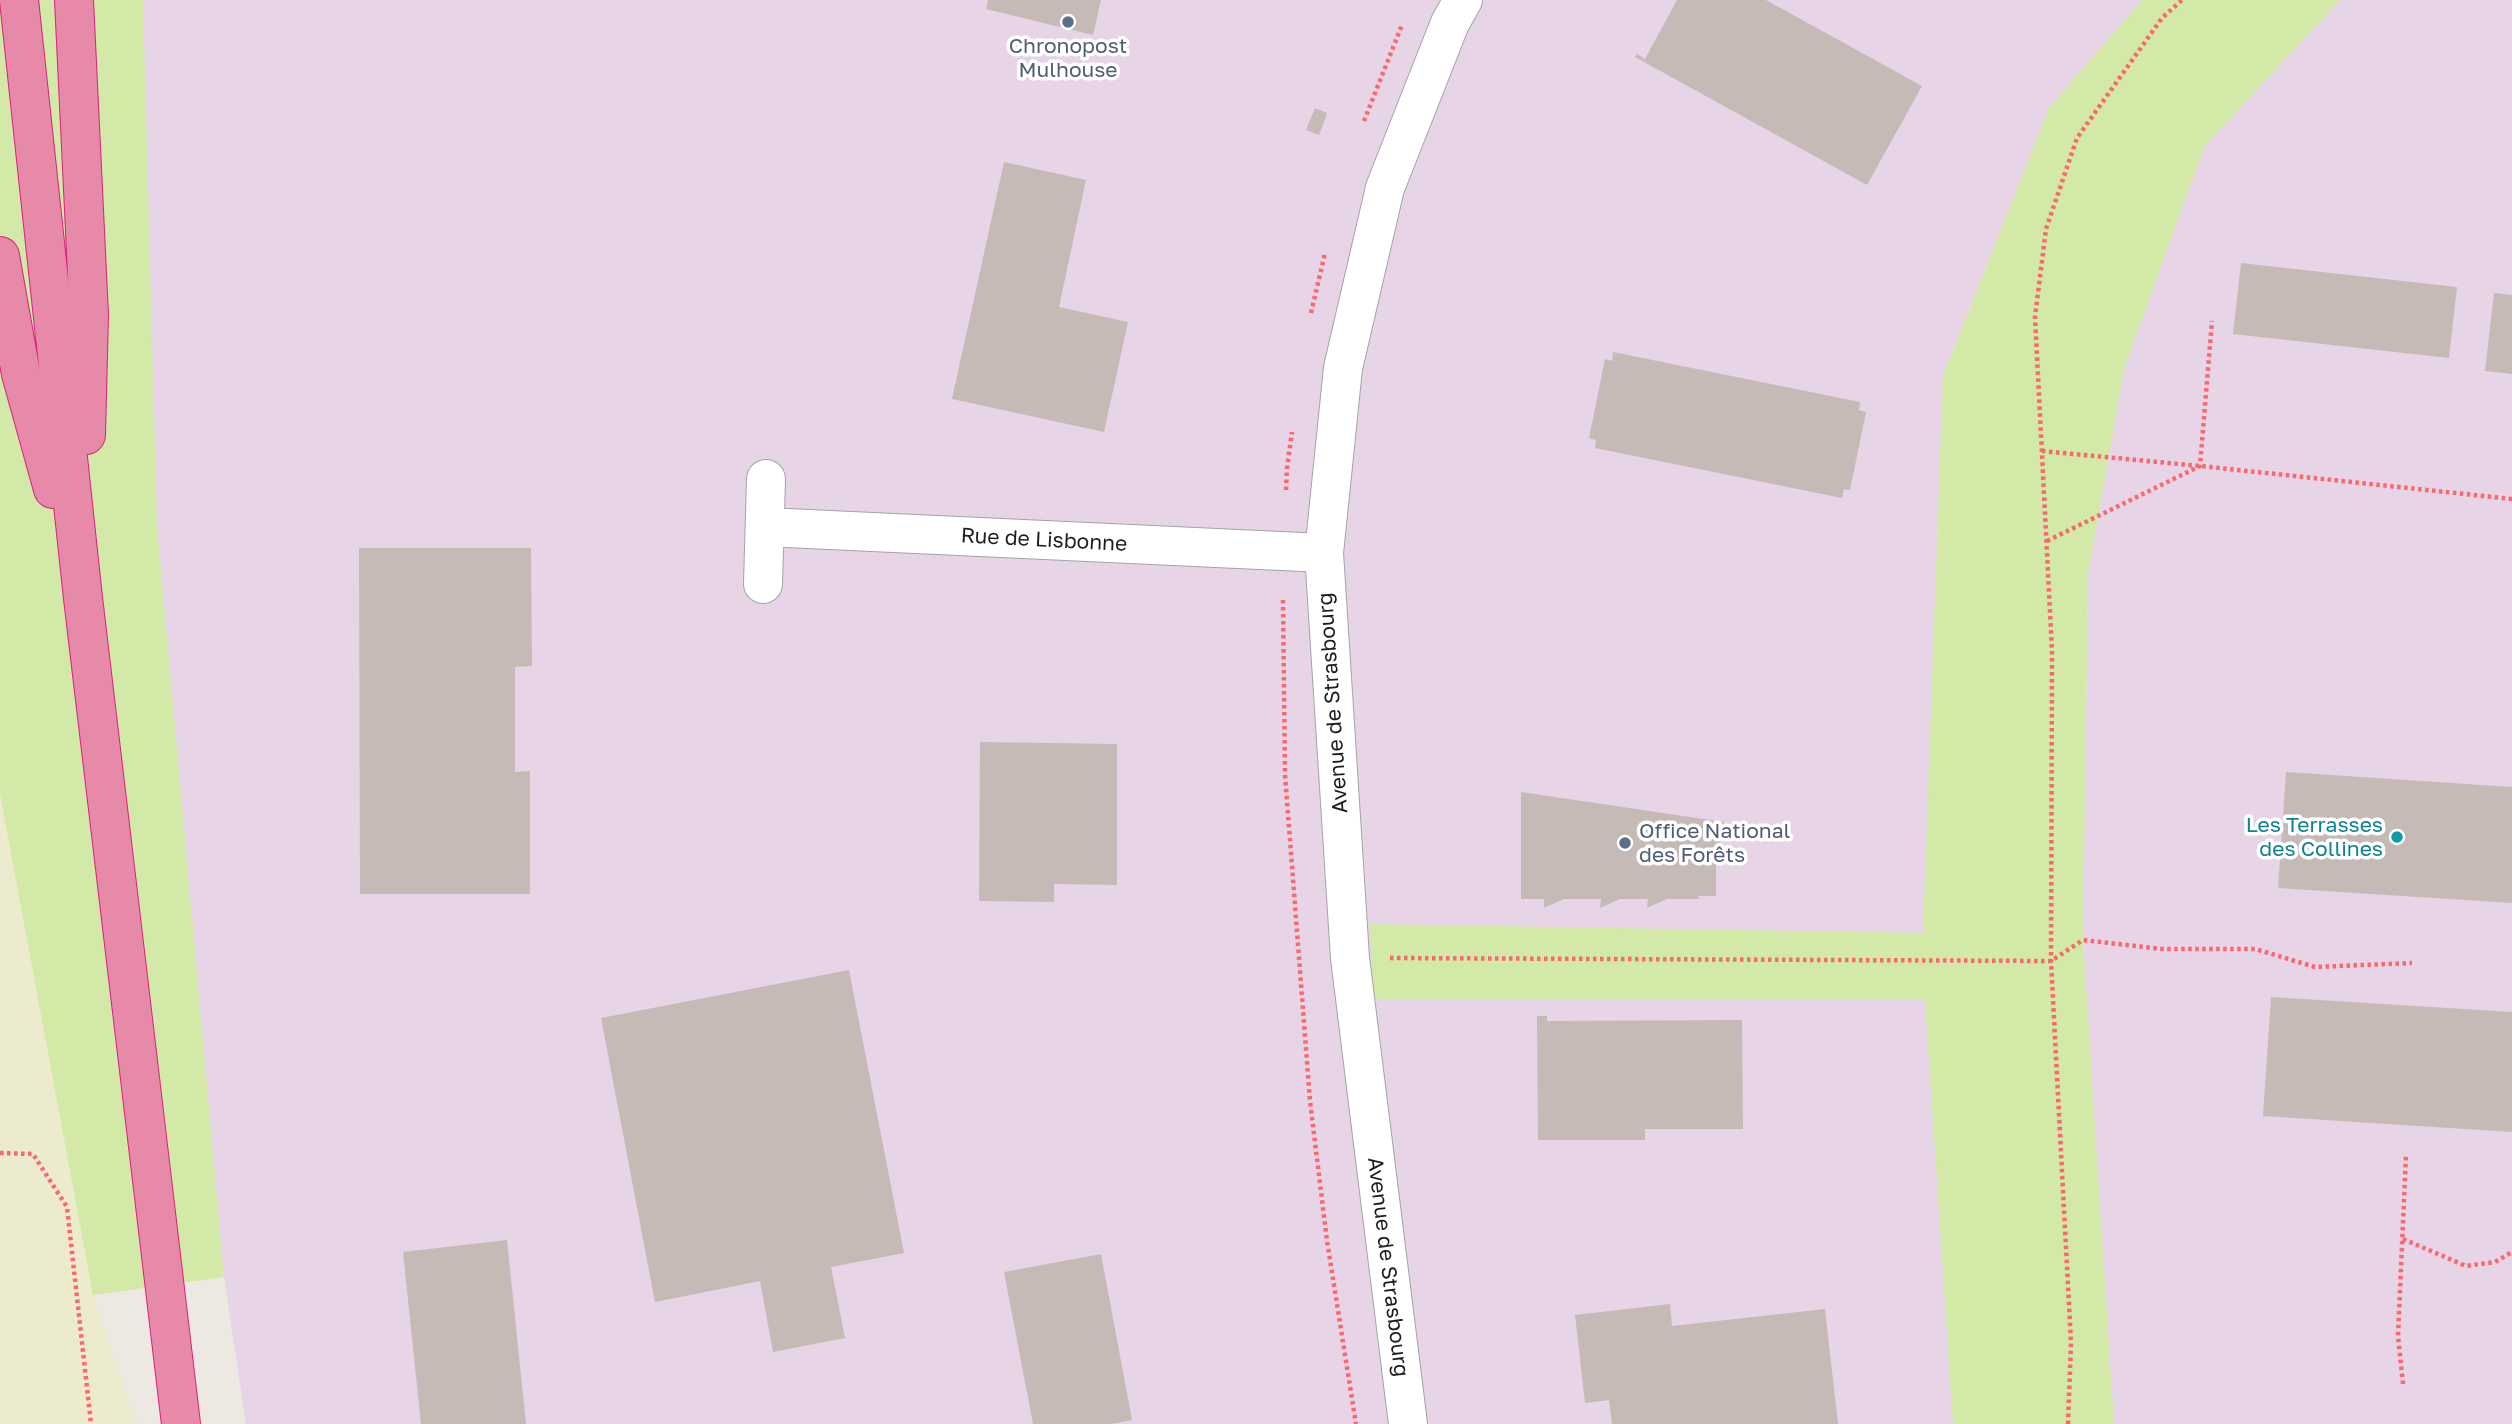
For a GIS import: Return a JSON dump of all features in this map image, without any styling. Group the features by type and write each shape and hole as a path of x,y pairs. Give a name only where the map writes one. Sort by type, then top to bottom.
{"highway":[{"path":"19,0 83,598 181,1424"},
{"path":"74,0 89,315 83,598"},
{"path":"0,256 21,374 83,598"}],"street":[{"name":"Avenue de Strasbourg","path":"1408,1424 1350,958 1324,553 1343,368 1385,188 1450,23 1463,0"},
{"path":"763,584 766,479"},
{"name":"Rue de Lisbonne","path":"765,527 1324,553"}],"path":[{"path":"2068,1424 2071,1343 2051,961 2052,651 2035,317 2046,229 2077,138 2162,18 2182,0"},
{"path":"2200,466 2212,321"},
{"path":"2042,451 2512,499"},
{"path":"2047,541 2200,466"},
{"path":"1298,958 2051,961 2083,940 2162,949 2255,949 2315,968 2412,963"},
{"path":"0,1153 33,1154 67,1207 91,1424"},
{"path":"2403,1384 2398,1336 2406,1155"},
{"path":"2403,1239 2466,1266 2495,1262 2512,1252"}],"shaded area":[{"path":"143,0 2142,0 2049,108 1943,375 1923,933 1371,925 1373,999 1925,998 1953,1424 246,1424 224,1277 157,525"},
{"path":"2340,0 2512,0 2512,1424 2114,1424 2083,940 2088,574 2124,370 2204,147"},
{"path":"0,794 93,1295 137,1424 0,1424"}],"green space":[{"path":"0,0 143,0 157,525 224,1277 93,1295 0,794"},
{"path":"2142,0 2340,0 2204,147 2124,370 2088,574 2083,940 2114,1424 1953,1424 1925,999 1373,999 1370,924 1923,933 1943,376 2049,108"}],"building":[{"name":"Chronopost Mulhouse","path":"988,0 1101,0 1093,35 986,9"},
{"path":"1677,0 1766,0 1922,86 1867,185 1635,57 1637,54 1645,59"},
{"path":"1315,108 1327,113 1319,135 1306,130"},
{"path":"1004,162 1086,180 1059,307 1128,322 1104,432 952,399"},
{"path":"2241,263 2457,287 2449,358 2233,334"},
{"path":"2494,293 2512,295 2512,374 2485,371"},
{"path":"1613,352 1860,402 1859,410 1866,412 1850,490 1844,489 1842,498 1595,448 1596,440 1589,438 1605,359 1612,361"},
{"path":"359,548 531,548 532,666 515,667 515,772 530,771 530,894 360,894"},
{"path":"980,742 1117,744 1117,885 1054,884 1054,902 979,901"},
{"name":"Les Terrasses des Collines","path":"2286,772 2512,787 2512,903 2278,888"},
{"name":"Office National des Forêts","path":"1521,792 1724,822 1716,863 1716,896 1667,899 1647,908 1648,899 1620,899 1600,908 1601,899 1564,899 1544,908 1544,899 1521,899"},
{"path":"849,970 904,1253 831,1267 845,1338 773,1352 760,1281 655,1302 601,1018"},
{"path":"2271,997 2512,1012 2512,1132 2263,1116"},
{"path":"1537,1016 1547,1016 1547,1021 1742,1020 1743,1129 1645,1129 1645,1140 1538,1140"},
{"path":"507,1240 526,1424 421,1424 403,1252"},
{"path":"1101,1254 1132,1420 1111,1424 1033,1424 1004,1272"},
{"path":"1670,1304 1672,1326 1825,1309 1838,1424 1612,1424 1609,1400 1585,1403 1575,1315"}],"place":[{"name":"Chronopost Mulhouse","path":"1068,22"},
{"name":"Les Terrasses des Collines","path":"2397,837"},
{"name":"Office National des Forêts","path":"1625,843"}]}
